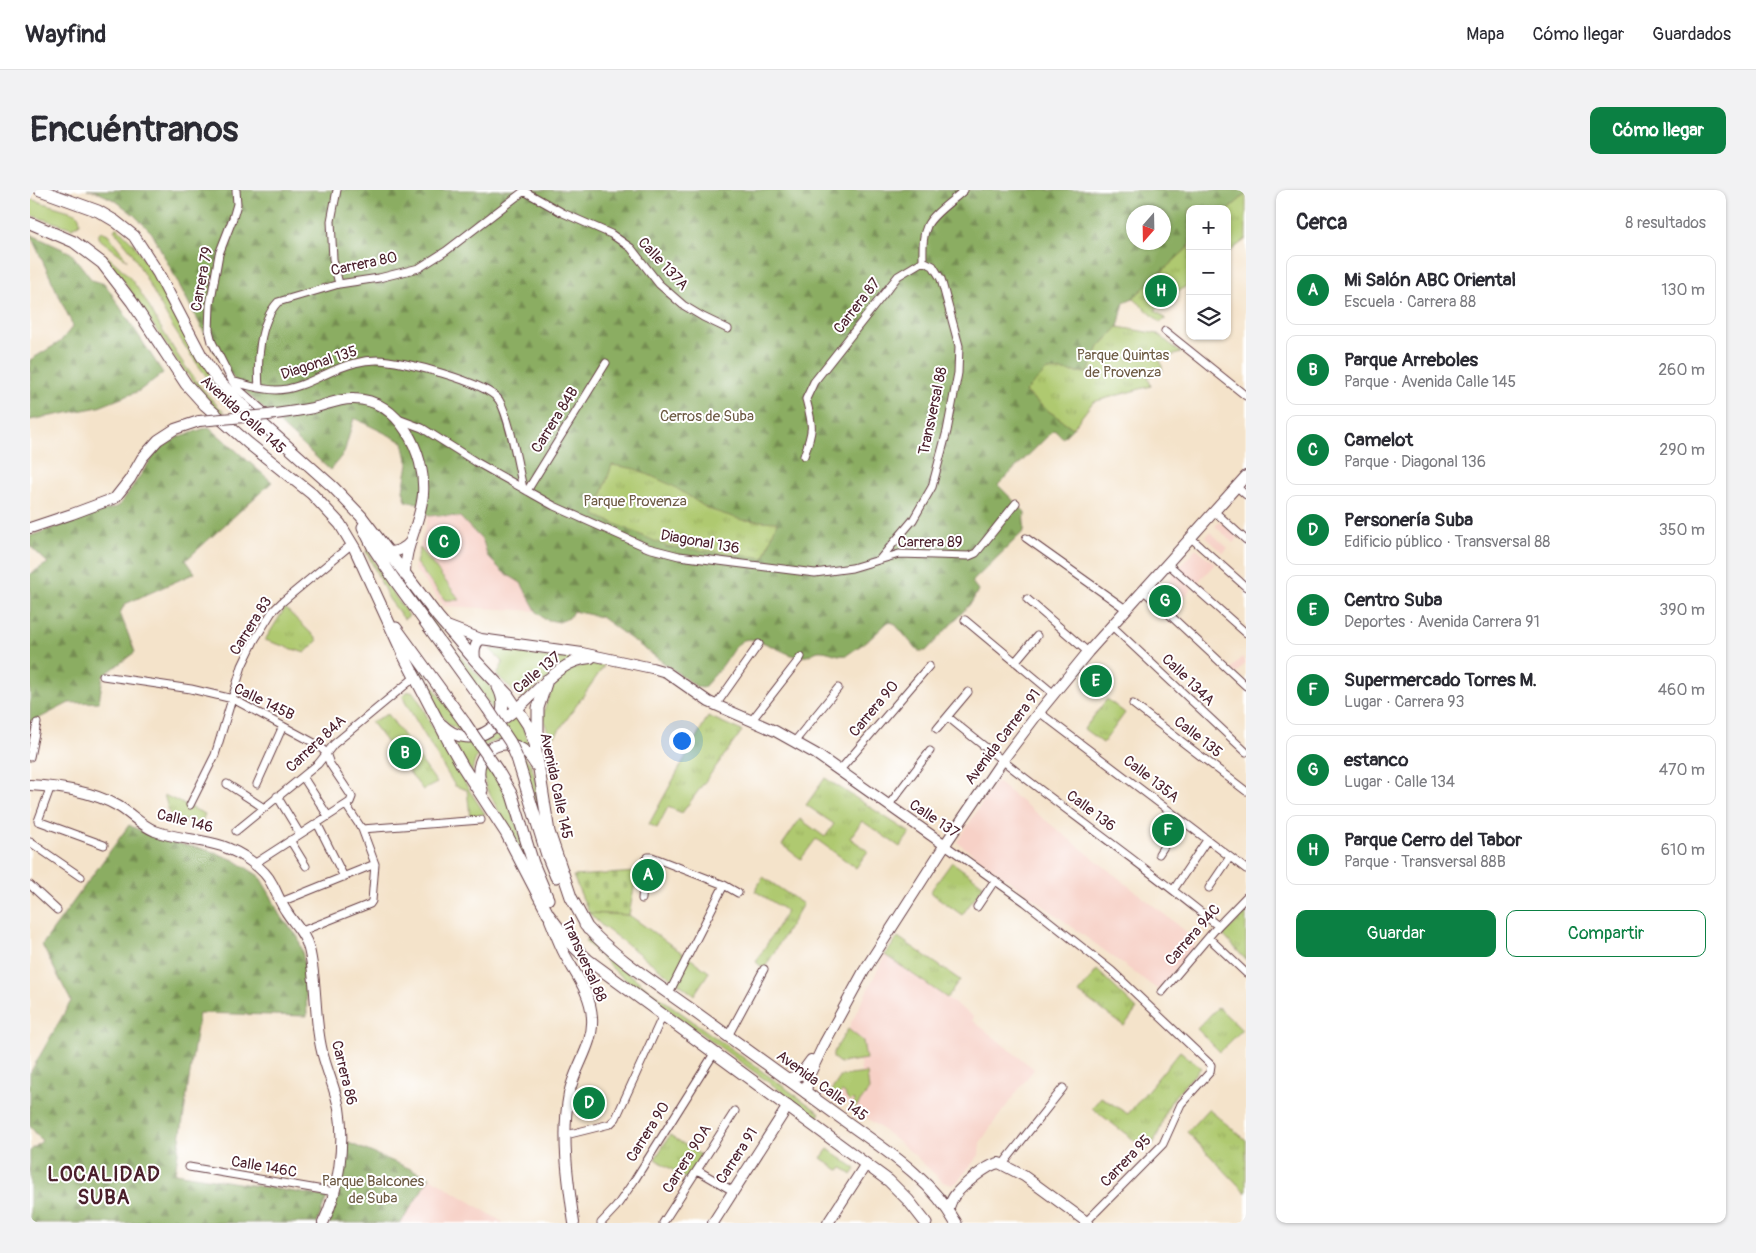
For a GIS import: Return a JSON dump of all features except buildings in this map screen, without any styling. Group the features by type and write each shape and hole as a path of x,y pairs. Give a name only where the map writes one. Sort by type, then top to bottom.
{"main road":[{"name":"Avenida Calle 145","path":"40,190 98,210 115,220 134,236 158,273 201,355 216,378 247,410 344,497 361,516 445,625 518,708 535,744 546,821 559,864 571,897 588,929"},
{"name":"Avenida Calle 145","path":"30,223 74,242 102,263 132,302 186,384 205,405 248,443 312,494 340,524 352,544 414,677 463,767 506,832 548,914 578,952 866,1164 899,1190 926,1223"},
{"name":"Avenida Calle 145","path":"344,497 394,579 510,742 517,758 556,878 572,909 588,929 669,994 897,1159 936,1194 956,1223"},
{"name":"Avenida Calle 145","path":"380,603 465,723 512,795 533,863 554,910 577,943 616,980"},
{"path":"437,720 448,732 464,738 480,736 494,726 502,711 502,701 496,683 486,672"},
{"path":"539,768 538,708 547,680"},
{"path":"493,812 485,796 478,774 481,759 488,750 507,744 520,747 539,768"}],"street":[{"name":"Carrera 79","path":"236,190 237,204 219,254 210,305 209,330 212,342 237,388 271,415"},
{"path":"337,190 331,221 333,259 339,284"},
{"path":"923,261 923,241 927,225 936,214 964,190"},
{"name":"Carrera 80","path":"259,388 257,366 266,322 270,310 278,302 339,284 379,278 420,268 446,251 524,191"},
{"name":"Calle 137A","path":"524,191 563,213 611,234 631,248 659,284 683,305 728,329"},
{"name":"Carrera 87","path":"804,456 812,430 812,417 806,398 814,382 898,276 923,261"},
{"name":"Transversal 88","path":"880,559 913,520 932,487 958,372 958,346 942,280 933,266 923,261"},
{"path":"1168,333 1246,396"},
{"name":"Diagonal 135","path":"232,381 259,388 291,389 354,363 379,360 412,365 446,374 479,387 498,399 505,415 525,490"},
{"name":"Carrera 84B","path":"525,490 606,363"},
{"name":"Diagonal 136","path":"271,415 355,399 364,400 380,406 396,418 422,428 554,506 648,548 679,556 815,573 852,568 880,559"},
{"path":"30,528 115,498 125,486 142,458 158,440 175,429 199,421 271,415"},
{"name":"Diagonal 136","path":"396,418 408,435 417,454 423,482 421,509 405,566 405,575"},
{"name":"Avenida Carrera 91","path":"806,1093 808,1078 824,1044 867,966 1002,761 1088,652 1246,476"},
{"path":"1236,486 1246,495"},
{"name":"Carrera 89","path":"880,559 898,554 969,556 976,552 1016,503"},
{"path":"1214,511 1246,540"},
{"path":"1026,538 1126,610"},
{"path":"1191,538 1246,587"},
{"path":"388,552 405,548 412,540"},
{"name":"Carrera 83","path":"190,805 215,755 242,666 254,641 272,612 301,584 352,544"},
{"path":"1168,564 1246,633"},
{"path":"1144,591 1246,686"},
{"path":"1027,599 1088,652"},
{"path":"965,620 1054,694"},
{"name":"Calle 137","path":"445,625 465,634 481,638 604,658 666,672 702,698 795,742 840,770 888,806 995,880 1112,971 1211,1065"},
{"name":"Calle 134A","path":"1112,626 1246,753"},
{"path":"1015,662 1037,636"},
{"path":"475,660 475,645 481,638"},
{"path":"716,705 759,644"},
{"path":"752,720 801,657"},
{"name":"Calle 137","path":"494,726 518,708 557,672 585,658 604,658"},
{"name":"Carrera 90","path":"840,770 930,666"},
{"name":"Calle 145B","path":"103,676 191,690 233,699 318,746 326,753 330,764 352,797 346,805"},
{"name":"Carrera 84A","path":"236,831 277,796 303,777 318,764 334,744 414,677"},
{"path":"795,742 838,688"},
{"path":"938,729 968,692"},
{"name":"Calle 135","path":"1133,704 1246,791"},
{"name":"Calle 135A","path":"1039,712 1246,869"},
{"name":"Calle 136","path":"948,717 1002,761 1174,890 1218,926"},
{"path":"30,757 37,723"},
{"path":"257,784 283,726"},
{"path":"888,806 930,751"},
{"path":"303,777 328,816"},
{"path":"227,784 264,808"},
{"name":"Calle 146","path":"30,785 51,786 86,794 119,807 144,826 172,836 222,846 237,853 254,864 272,882 280,902 302,931"},
{"path":"51,786 38,821 104,845"},
{"path":"277,796 300,834"},
{"path":"254,864 346,805 362,829 375,864 372,901 370,904 302,931"},
{"path":"362,829 481,820"},
{"path":"1159,854 1181,820"},
{"path":"317,823 344,877"},
{"path":"290,840 306,866"},
{"path":"1174,890 1208,840"},
{"path":"30,853 32,843 81,877"},
{"path":"642,899 645,861 648,857 724,885 738,893"},
{"path":"1209,888 1230,857"},
{"path":"280,902 375,864"},
{"path":"977,907 995,880"},
{"path":"30,885 57,910"},
{"path":"669,994 724,885"},
{"name":"Carrera 94C","path":"1162,992 1218,926 1246,897"},
{"name":"Transversal 88","path":"548,914 560,945 587,996 592,1019 587,1047 573,1077 569,1092 566,1135 574,1223"},
{"name":"Carrera 86","path":"302,931 309,948 321,1048 336,1094 340,1121 339,1161 334,1192 323,1223"},
{"path":"1208,938 1246,973"},
{"path":"728,1036 764,970"},
{"path":"566,1135 610,1124 616,1118 663,1015"},
{"name":"Avenida Carrera 91","path":"786,1079 797,1077 802,1073 824,1044"},
{"name":"Carrera 90","path":"601,1223 616,1207 634,1181 715,1052"},
{"name":"Carrera 95","path":"1087,1222 1162,1144 1180,1104 1210,1072 1211,1065"},
{"path":"1003,1164 1063,1088"},
{"name":"Carrera 91","path":"713,1223 788,1106"},
{"name":"Carrera 90A","path":"663,1223 735,1111"},
{"path":"948,1210 952,1199 958,1192 989,1166 996,1163 1003,1164 1024,1176 1087,1222"},
{"path":"828,1223 866,1164"},
{"name":"Calle 146C","path":"189,1167 334,1192"},
{"path":"697,1170 733,1192"},
{"path":"936,1194 958,1192"}],"shaded area":[{"path":"428,516 460,517 483,541 488,557 503,572 521,583 536,611 444,606 414,569"},
{"path":"1220,521 1238,538 1233,543 1215,526"},
{"path":"1210,532 1228,548 1223,553 1206,537"},
{"path":"1196,548 1215,564 1196,584 1179,568"},
{"path":"1175,572 1192,589 1184,598 1167,582"},
{"path":"1242,657 1246,663 1236,674 1231,669"},
{"path":"996,781 1198,941 1158,990 957,842"},
{"path":"885,955 974,1017 972,1020 1034,1069 980,1143 979,1155 958,1181 952,1185 943,1182 910,1151 831,1090 841,1076 861,1073 860,1061 840,1063 833,1058 833,1053 848,1029"},
{"path":"430,1177 504,1223 401,1223"}],"green space":[{"name":"Cerros de Suba","path":"87,190 1246,190 1246,194 1231,207 1231,205 1186,205 1186,250 1133,298 1124,302 1118,327 1099,347 1088,373 1047,370 1025,392 1073,428 1063,438 1054,430 998,485 1025,512 1024,531 972,582 978,590 972,602 926,651 918,651 894,623 888,622 870,639 847,655 818,651 807,656 795,656 760,641 747,639 736,646 721,668 703,688 697,687 601,617 573,611 569,618 559,622 544,619 537,612 521,583 503,572 488,557 483,541 460,517 429,516 418,503 406,501 403,490 408,464 403,442 354,418 344,453 330,470 239,386 215,353 152,233 133,214 116,201 95,191"},
{"path":"1246,194 1246,239 1231,251 1231,250 1231,207"},
{"path":"30,199 76,213 80,223 72,228 30,215"},
{"path":"117,227 133,243 239,410 215,388 190,354 172,326 131,251 114,230"},
{"path":"101,231 108,234 127,260 98,238 98,234"},
{"path":"30,234 71,253 92,280 105,284 163,373 139,391 99,407 30,420 30,360 60,342 73,326"},
{"path":"92,246 112,260 130,278 184,365 225,413 219,413 179,364 125,283 111,265 90,249"},
{"path":"1186,250 1186,286 1155,310 1166,319 1160,322 1133,298"},
{"name":"Parque Quintas de Provenza","path":"1118,327 1158,334 1181,353 1160,359 1163,371 1148,377 1151,386 1093,402 1073,428 1025,392 1047,370 1088,373 1099,347"},
{"path":"209,427 272,482 186,560 195,573 125,604 120,613 135,652 103,676 99,702 69,703 30,723 30,574 48,563 30,546 30,536 119,506 158,450 178,437"},
{"name":"Parque Provenza","path":"612,465 636,469 673,486 708,509 742,520 777,522 764,558 666,546 595,515"},
{"path":"420,548 460,600 445,600 416,563"},
{"path":"368,550 386,583 409,616 404,619 389,599 366,551"},
{"path":"397,577 462,658 496,695 497,715"},
{"path":"285,608 318,640 305,653 265,640"},
{"path":"404,646 467,734 449,725 439,712"},
{"path":"489,648 561,659 562,653 579,655 520,698 497,675 503,663"},
{"path":"588,664 604,666 555,736 549,733 544,722 544,713 555,685 568,672"},
{"path":"412,691 446,752 485,814 470,816 467,790 455,786 405,702 403,696 407,692"},
{"path":"1107,699 1125,713 1103,743 1084,729"},
{"path":"388,714 437,783 423,790 371,722"},
{"path":"517,715 532,749 512,741 493,742 480,752 472,773 449,735 471,741 487,740"},
{"path":"708,716 742,731 682,813 668,807 657,828 649,824"},
{"path":"519,752 530,763 534,774 543,824"},
{"path":"485,760 502,783 530,864 527,865 486,787 482,770"},
{"path":"825,778 910,833 900,847 862,821 850,838 868,851 856,868 816,839 801,859 782,845 800,819 825,837 834,824 806,805"},
{"path":"164,795 205,814 201,824 171,818"},
{"path":"129,825 157,839 208,850 234,860 259,876 279,914 298,937 305,969 307,1016 199,1013 175,1173 327,1197 317,1223 30,1223 30,1151 42,1141 30,1126 30,1073 71,1001 42,945"},
{"path":"952,862 984,885 962,915 930,892"},
{"path":"637,872 629,915 589,913 573,876"},
{"path":"763,877 803,904 764,969 756,962 787,911 755,891"},
{"path":"589,913 629,915 709,972 694,995 601,925"},
{"path":"1246,913 1246,960 1223,935"},
{"path":"898,937 960,980 947,998 885,955"},
{"path":"587,939 648,989 820,1113 817,1117 617,973 585,941"},
{"path":"1097,970 1137,1009 1124,1026 1079,993"},
{"path":"1218,1007 1242,1030 1220,1052 1197,1029"},
{"path":"848,1029 863,1041 866,1059 840,1063 833,1058 833,1053"},
{"path":"1180,1051 1201,1068 1171,1102 1158,1133 1147,1150 1092,1108 1101,1097 1128,1114"},
{"path":"867,1073 869,1090 853,1111 850,1108 855,1101 853,1099 850,1102 842,1092 835,1098 829,1094 841,1076"},
{"path":"1208,1109 1246,1140 1246,1193 1187,1132"},
{"path":"670,1135 702,1156 687,1179 655,1159"},
{"name":"Parque Balcones de Suba","path":"344,1141 430,1177 401,1223 327,1223 332,1215 338,1195"},
{"path":"828,1149 856,1169 852,1175 843,1168 838,1170 821,1158"}],"place":[{"name":"Parque Cerro del Tabor","path":"1161,291"},
{"name":"Camelot","path":"444,542"},
{"name":"estanco","path":"1165,601"},
{"name":"Centro Suba","path":"1096,681"},
{"name":"Parque Arreboles","path":"405,753"},
{"name":"Supermercado Torres M.","path":"1168,830"},
{"name":"Mi Salón ABC Oriental","path":"648,875"},
{"name":"Personería Suba","path":"589,1103"}],"district":[{"name":"LOCALIDAD SUBA","path":"104,1186"}]}
